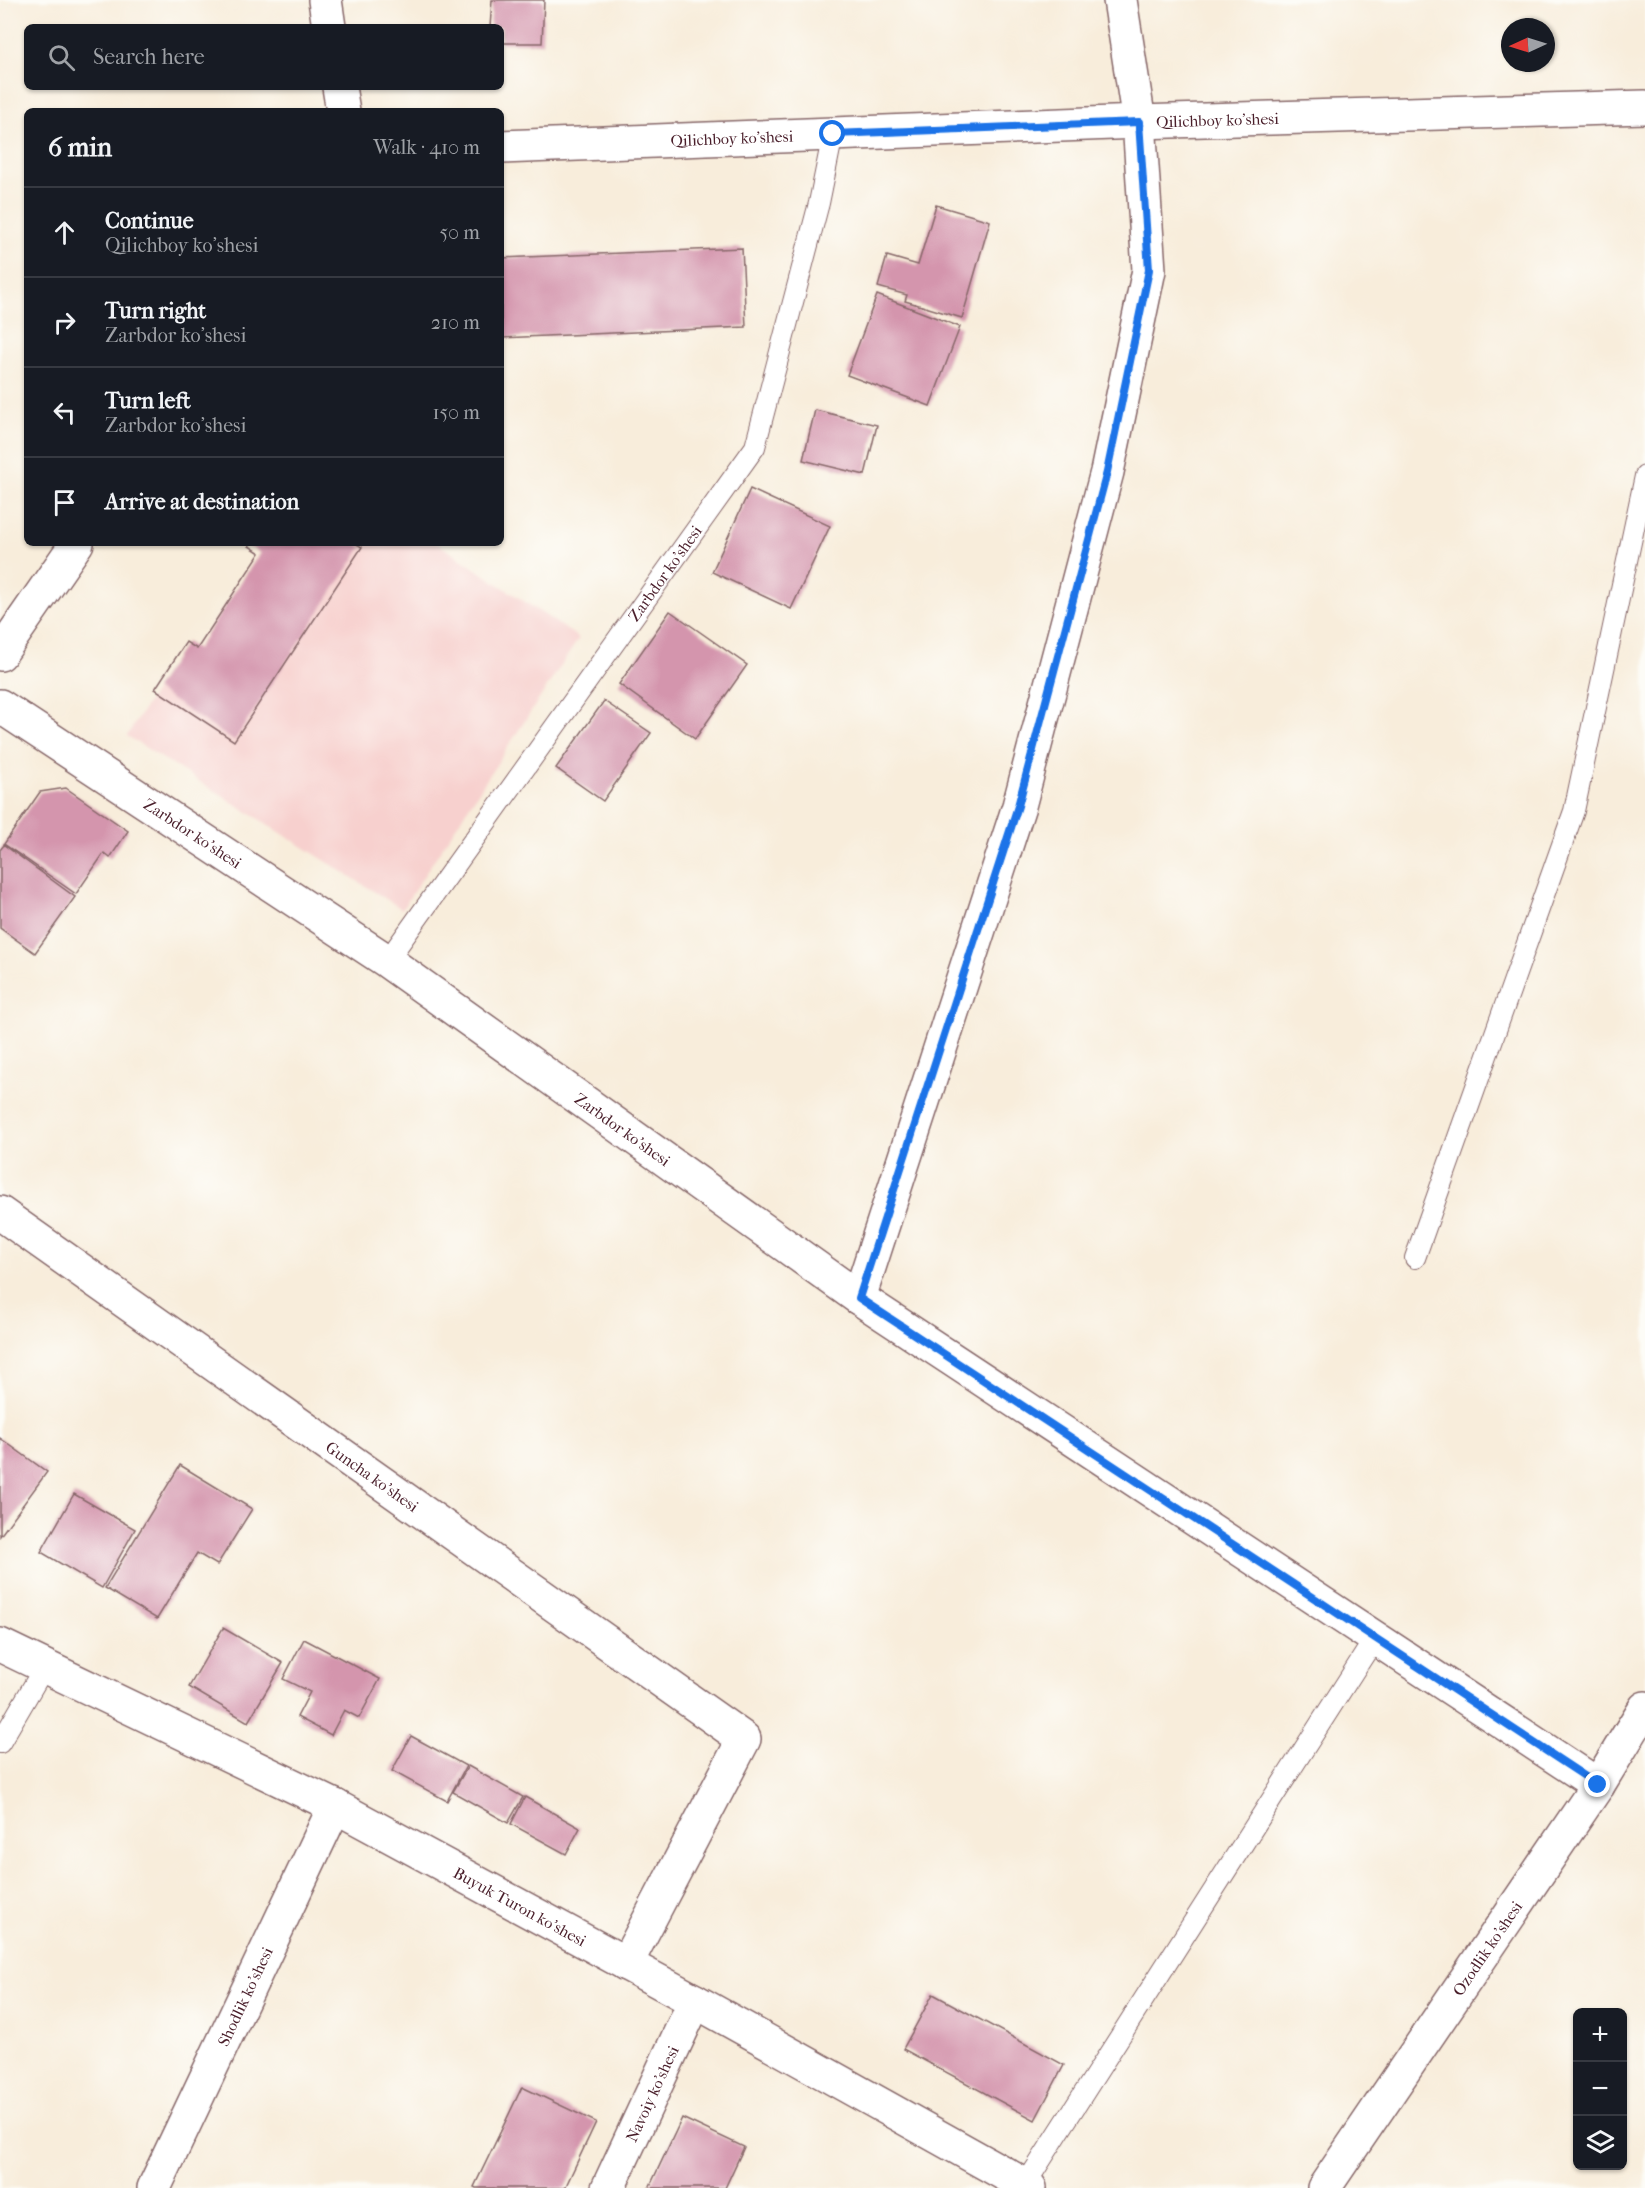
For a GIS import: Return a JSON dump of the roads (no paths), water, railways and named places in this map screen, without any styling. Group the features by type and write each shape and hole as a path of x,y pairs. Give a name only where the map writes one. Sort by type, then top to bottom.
{"street":[{"path":"325,0 329,24"},
{"path":"859,1298 1018,806 1107,472 1149,270 1139,122 1120,0"},
{"path":"340,90 342,108"},
{"name":"Qilichboy ko'shesi","path":"504,147 1139,122 1645,107"},
{"path":"0,654 75,546"},
{"name":"Zarbdor ko'shesi","path":"0,706 387,961 859,1298 1598,1785"},
{"name":"Guncha ko'shesi","path":"0,1213 744,1738 626,1964"},
{"name":"Buyuk Turon ko'shesi","path":"0,1645 335,1806 695,2001 1027,2186"},
{"name":"Ozodlik ko'shesi","path":"1324,2188 1598,1785 1645,1708"},
{"name":"Shodlik ko'shesi","path":"154,2188 335,1806"},
{"name":"Navoiy ko'shesi","path":"608,2188 695,2001"}],"lane":[{"name":"Zarbdor ko'shesi","path":"387,961 755,447 819,204 833,134"},
{"path":"1415,1258 1574,811 1645,476"},
{"path":"1027,2186 1375,1638"},
{"path":"0,1743 45,1666"}]}
